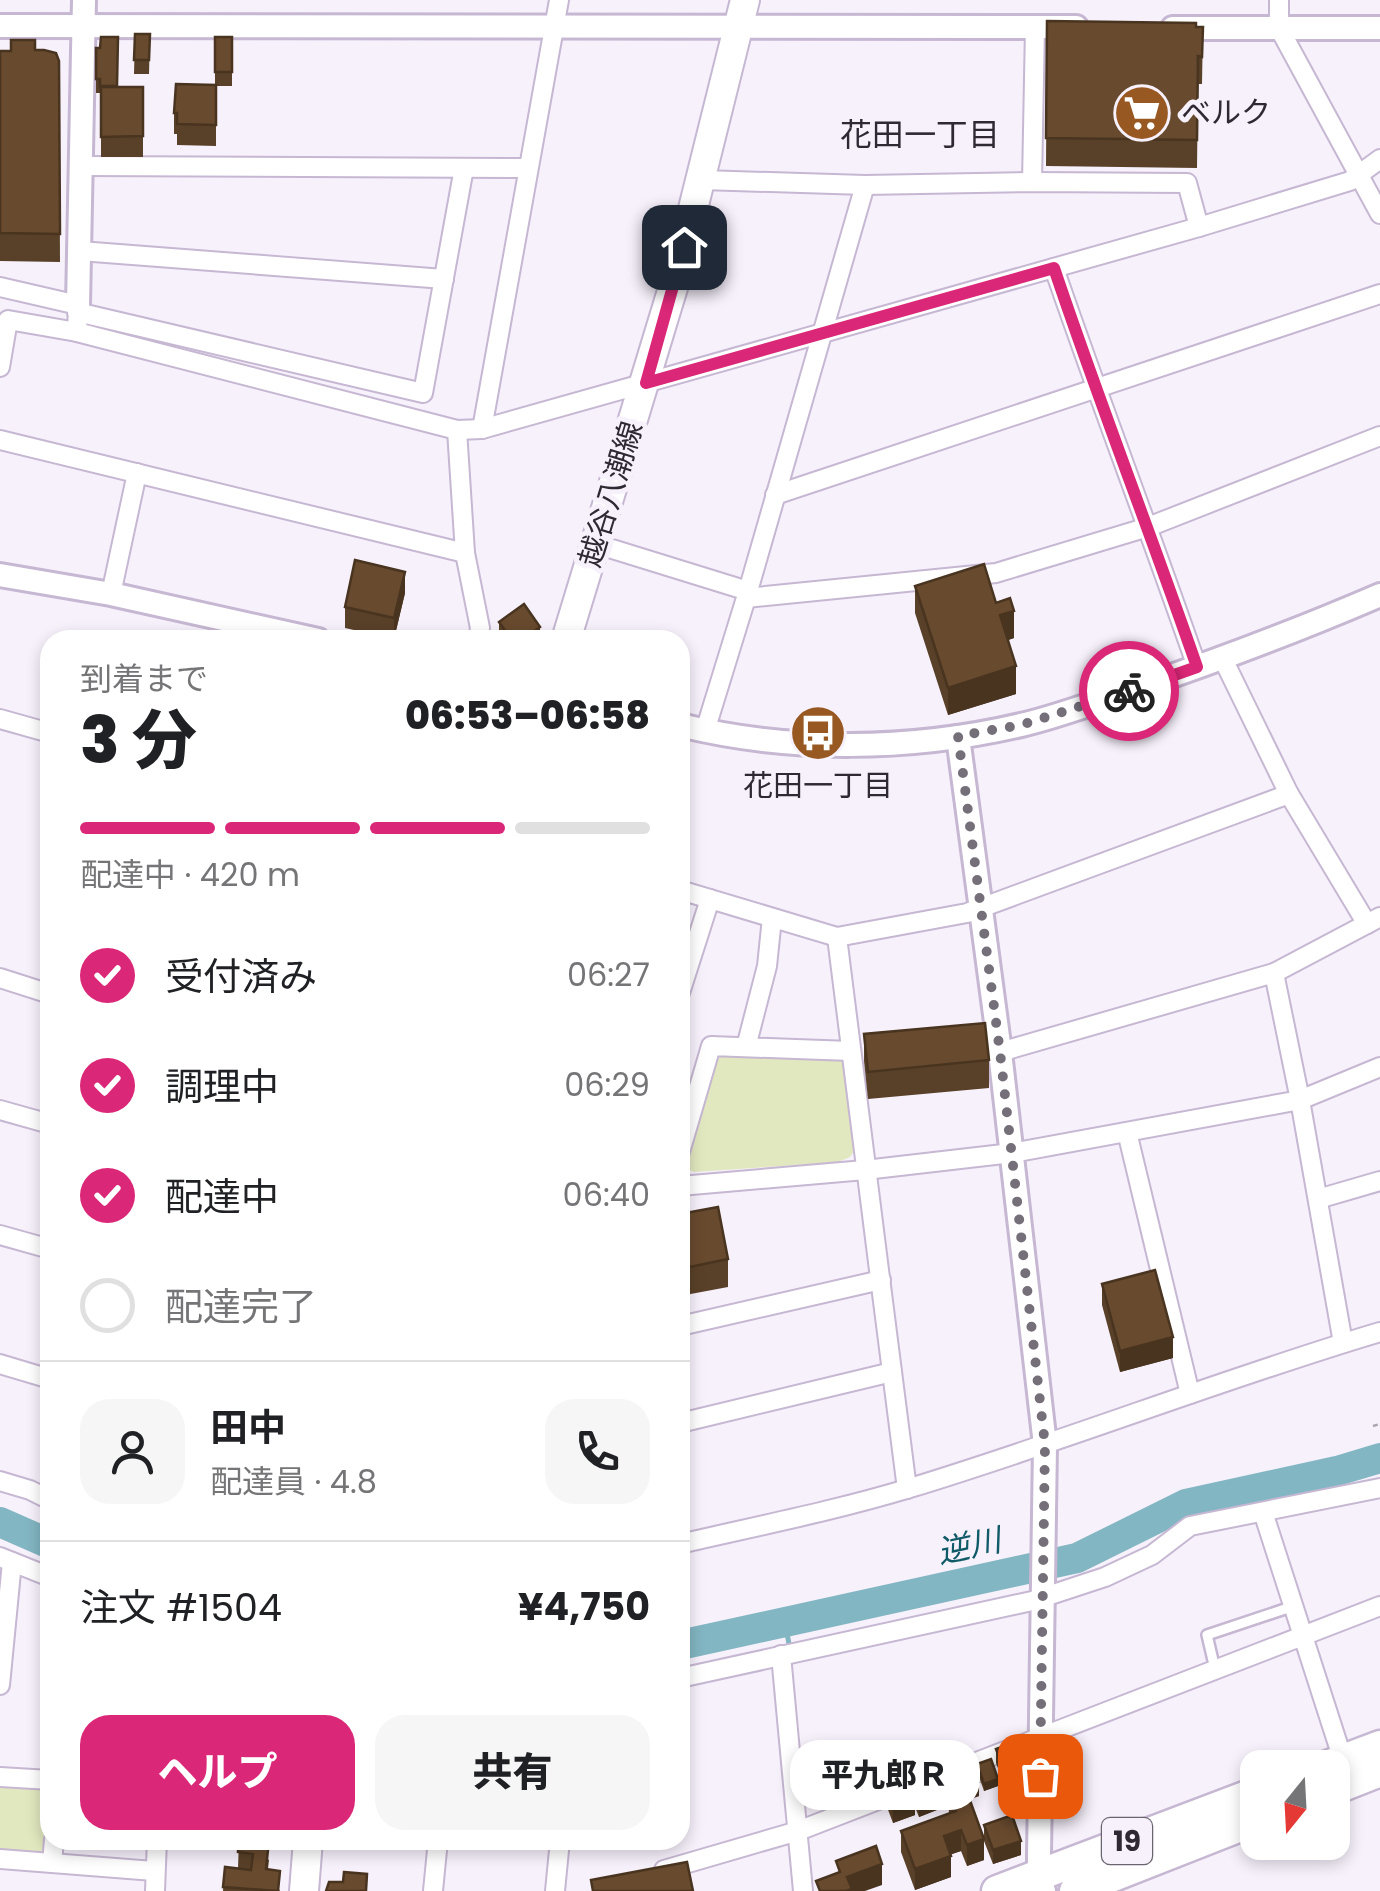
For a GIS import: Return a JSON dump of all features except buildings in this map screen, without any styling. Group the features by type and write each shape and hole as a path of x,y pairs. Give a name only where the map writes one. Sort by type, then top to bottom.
{"main road":[{"name":"越谷八潮線","path":"569,630 646,383 702,180 742,14"},
{"path":"1350,1757 1380,1746"},
{"path":"1350,1783 1380,1771"},
{"name":"19","path":"997,1891 1042,1883 1240,1800"},
{"name":"19","path":"1076,1891 1240,1826"},
{"path":"304,1891 307,1850"}],"street":[{"path":"77,332 84,0"},
{"path":"482,429 559,0"},
{"path":"1279,0 1279,28 1380,214"},
{"path":"0,26 554,27 742,14 1091,27"},
{"path":"1032,182 1035,26"},
{"path":"1148,28 1380,28"},
{"path":"0,368 8,320 77,332 457,430 482,429 1198,227 1350,181 1380,160"},
{"path":"82,166 528,168"},
{"path":"0,286 423,393 464,168"},
{"path":"702,180 866,185 1187,183 1198,227"},
{"path":"705,732 866,185"},
{"path":"80,251 444,279"},
{"path":"1054,268 1197,667"},
{"path":"776,495 1380,294"},
{"path":"457,430 464,553 480,630"},
{"path":"596,544 747,594 996,573 1148,526 1380,436"},
{"path":"0,440 464,553"},
{"path":"111,594 137,473"},
{"path":"0,575 111,594 236,630"},
{"path":"690,728 758,741 829,744 893,743 1021,725 1197,667 1380,595"},
{"path":"1000,1052 1274,972 1374,920 1289,794 1222,657"},
{"path":"0,719 40,730"},
{"path":"958,736 1000,1052 1045,1445 1040,1736 1042,1883"},
{"path":"690,893 838,937 967,913 1289,794"},
{"path":"690,962 710,899"},
{"path":"746,1047 767,966 772,918"},
{"path":"838,937 906,1489"},
{"path":"1274,972 1342,1343"},
{"path":"0,978 40,991"},
{"path":"690,1098 711,1046 851,1051"},
{"path":"690,1185 1012,1153 1300,1100 1380,1067"},
{"path":"0,1110 40,1121"},
{"path":"1127,1132 1190,1394"},
{"path":"1318,1199 1380,1181"},
{"path":"0,1235 40,1247"},
{"path":"690,1324 881,1280"},
{"path":"690,1542 906,1489 1045,1445 1278,1362 1380,1332"},
{"path":"0,1364 40,1376"},
{"path":"690,1422 892,1372"},
{"path":"0,1481 40,1495"},
{"path":"690,1676 1105,1578 1152,1555 1190,1526 1380,1488"},
{"path":"1263,1512 1303,1636 1330,1750"},
{"path":"0,1685 6,1560 40,1573"},
{"path":"648,1874 798,1831 1380,1606"},
{"path":"781,1655 803,1891"},
{"path":"0,1777 40,1779"},
{"path":"52,1864 53,1850"},
{"path":"155,1891 156,1850"},
{"path":"433,1891 437,1850"},
{"path":"556,1891 559,1850"},
{"path":"0,1860 154,1871"}],"lane":[{"path":"1215,1669 1207,1634 1294,1606"}],"path":[{"path":"1372,1426 1380,1424"}],"green space":[{"path":"721,1056 843,1062 855,1150 850,1157 838,1162 690,1170 690,1142 716,1061"},
{"path":"0,1782 40,1785 43,1850 37,1855 0,1852"}],"waterway":[{"name":"逆川","path":"690,1643 1077,1558 1186,1504 1380,1458"},
{"name":"逆川","path":"0,1522 40,1540"},
{"path":"785,1622 789,1644"}],"way so far":[{"path":"1040,1776 1045,1445 1000,1052 958,736 1021,725 1129,691"}],"place":[{"name":"ベルク","path":"1142,113"},
{"name":"花田一丁目","path":"818,733"},
{"name":"平九郎Ｒ","path":"1040,1776"}],"district":[{"name":"花田一丁目","path":"920,135"}],"route":[{"path":"684,247 646,383 1054,268 1197,667 1129,691"}]}
